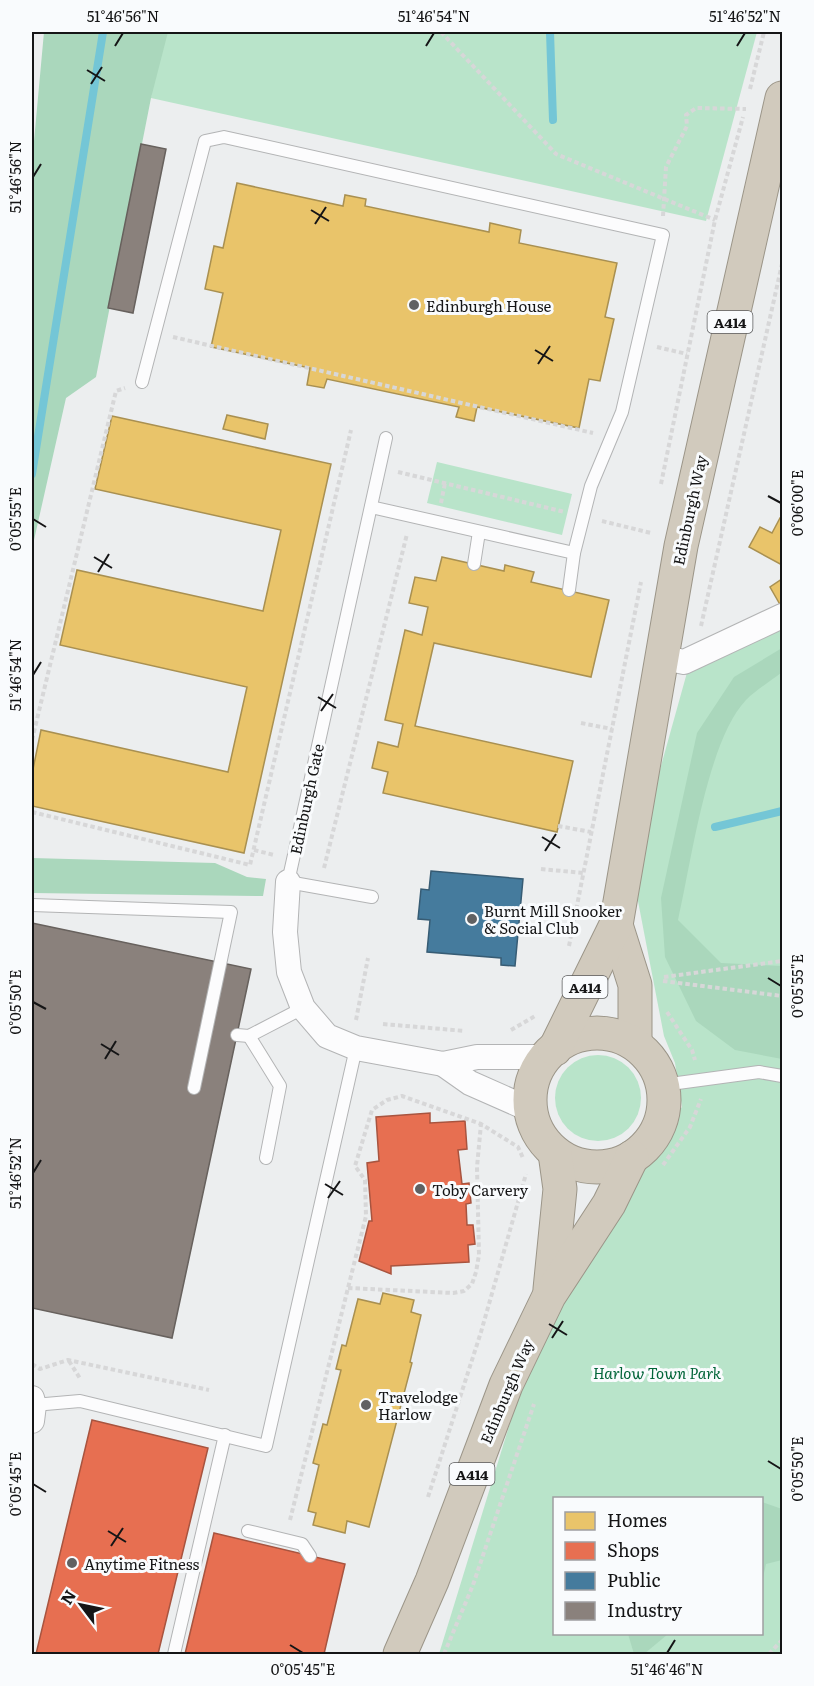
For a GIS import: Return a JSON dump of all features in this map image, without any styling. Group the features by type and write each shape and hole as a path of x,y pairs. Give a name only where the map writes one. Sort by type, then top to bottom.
{"highway":[{"name":"Edinburgh Way","path":"550,1053 616,925 660,657 681,546 783,98"},
{"name":"Edinburgh Way","path":"616,925 635,985 634,1044"},
{"path":"594,1033 615,1036 634,1044 647,1056 663,1085 664,1106 659,1126 648,1144 632,1157 613,1165 593,1167 573,1163 555,1153 535,1126 531,1110 534,1082 550,1053 573,1038 594,1033"},
{"name":"Edinburgh Way","path":"549,1296 560,1189 555,1153"},
{"name":"Edinburgh Way","path":"400,1654 432,1581 506,1385 549,1296 609,1204 632,1157"}],"street":[{"path":"660,657 684,662 694,659 783,616"},
{"name":"Edinburgh Gate","path":"288,882 285,932 288,962 303,1008 327,1036 356,1048 443,1064 477,1057 550,1053"},
{"name":"Edinburgh Gate","path":"443,1064 470,1083 531,1110"}],"lane":[{"path":"142,382 205,141 224,137 663,235 622,412 591,486 574,553 569,590"},
{"name":"Edinburgh Gate","path":"288,882 386,438"},
{"path":"370,507 574,553"},
{"path":"474,564 479,531"},
{"path":"288,882 372,897"},
{"path":"32,905 231,912 194,1088"},
{"path":"266,1158 280,1086 243,1036 303,1008"},
{"path":"32,1408 80,1401 266,1446 356,1048"},
{"path":"663,1085 759,1072 783,1076"},
{"path":"174,1654 225,1435"},
{"path":"248,1531 302,1544 310,1556"}],"path":[{"path":"441,32 556,154 715,220"},
{"path":"660,488 715,220 746,109 764,32"},
{"path":"663,235 666,167 687,126 686,115 696,108 746,109"},
{"path":"694,659 782,265"},
{"path":"155,333 612,437"},
{"path":"667,349 687,354"},
{"path":"32,740 116,391 142,382"},
{"path":"32,812 250,865 351,430"},
{"path":"379,467 651,532"},
{"path":"319,888 411,516"},
{"path":"648,544 653,521"},
{"path":"568,948 642,579"},
{"path":"581,723 612,729"},
{"path":"558,826 591,832"},
{"path":"541,869 583,873"},
{"path":"356,1048 356,1022 368,958"},
{"path":"783,961 662,979 783,996"},
{"path":"502,1034 524,1024 537,1014"},
{"path":"347,1018 356,1022 367,1022"},
{"path":"378,1023 468,1031"},
{"path":"285,1540 366,1216 365,1180 355,1166 372,1110 387,1100 402,1096 481,1124 518,1147 526,1165 522,1190 481,1332 427,1499"},
{"path":"348,1288 453,1293 464,1291 472,1284 479,1255 477,1167 481,1124"},
{"path":"471,1195 522,1190"},
{"path":"32,1364 40,1369 68,1360 209,1390"},
{"path":"444,1654 473,1585 538,1393"},
{"path":"769,1654 783,1640"}],"green space":[{"path":"44,32 168,32 151,98 96,377 66,398 32,549 32,163"},
{"path":"157,32 757,32 706,221 151,98"},
{"path":"437,462 572,494 562,535 427,503"},
{"name":"Harlow Town Park","path":"782,627 782,1654 439,1654 549,1296 682,1107 675,1063 664,1036 632,870 688,669"},
{"path":"782,648 782,672 746,700 732,719 721,744 702,804 678,920 721,963 782,966 782,1059 735,1050 696,1021 665,957 661,898 697,733 734,677"},
{"path":"32,858 215,863 247,877 266,879 263,896 32,893"},
{"path":"598,1055 615,1058 629,1067 638,1081 641,1098 638,1115 629,1129 615,1138 598,1141 581,1138 567,1129 558,1115 555,1098 558,1081 567,1067 581,1058"},
{"path":"763,1502 782,1509 782,1560 766,1564 763,1578"},
{"path":"628,1635 667,1635 644,1654 634,1654"}],"building: Homes":[{"name":"Edinburgh House","path":"237,183 343,206 345,195 366,199 365,206 489,232 490,223 521,230 519,243 617,263 605,317 614,319 600,381 589,379 579,428 477,407 474,421 456,417 459,407 327,379 324,388 307,385 310,368 211,347 223,293 205,289 214,246 223,248"},
{"path":"227,415 268,424 265,439 223,429"},
{"path":"112,416 331,464 244,853 32,806 32,774 41,730 228,772 247,687 60,645 77,570 263,611 281,530 95,489"},
{"path":"780,518 782,519 782,565 749,547 760,527 772,533"},
{"path":"442,557 504,571 505,565 534,572 531,582 609,600 591,677 434,643 415,726 573,761 557,832 383,793 388,772 372,768 378,742 398,747 403,724 385,720 405,630 422,635 428,607 409,603 415,577 436,581"},
{"path":"782,579 782,608 770,587"},
{"name":"Travelodge Harlow","path":"383,1293 414,1300 411,1312 421,1315 410,1362 412,1363 369,1527 347,1521 345,1533 313,1525 316,1513 308,1511 319,1465 313,1463 323,1424 327,1425 341,1370 336,1369 342,1345 346,1346 358,1299 380,1304"}],"building: Shops":[{"name":"Toby Carvery","path":"430,1113 430,1123 465,1121 467,1149 458,1150 462,1184 469,1183 471,1203 466,1204 467,1225 473,1225 475,1244 468,1245 469,1262 391,1266 391,1274 359,1261 369,1221 372,1221 367,1163 379,1161 376,1117"},
{"path":"92,1420 208,1448 158,1654 36,1654"},
{"path":"214,1533 345,1564 324,1654 185,1654"}],"building: Public":[{"name":"Burnt Mill Snooker & Social Club","path":"431,871 523,879 515,966 501,965 501,958 427,952 430,920 418,919 421,889 429,890"}],"building: Industry":[{"path":"141,144 166,149 133,313 108,308"},
{"path":"32,923 251,969 172,1338 32,1308"}],"waterway":[{"path":"32,474 103,32"},
{"path":"550,32 553,120"},
{"path":"715,827 782,811"}],"place":[{"name":"Edinburgh House","path":"414,305"},
{"name":"Burnt Mill Snooker & Social Club","path":"472,919"},
{"name":"Toby Carvery","path":"420,1189"},
{"name":"Travelodge Harlow","path":"366,1405"},
{"name":"Anytime Fitness","path":"72,1563"}]}
